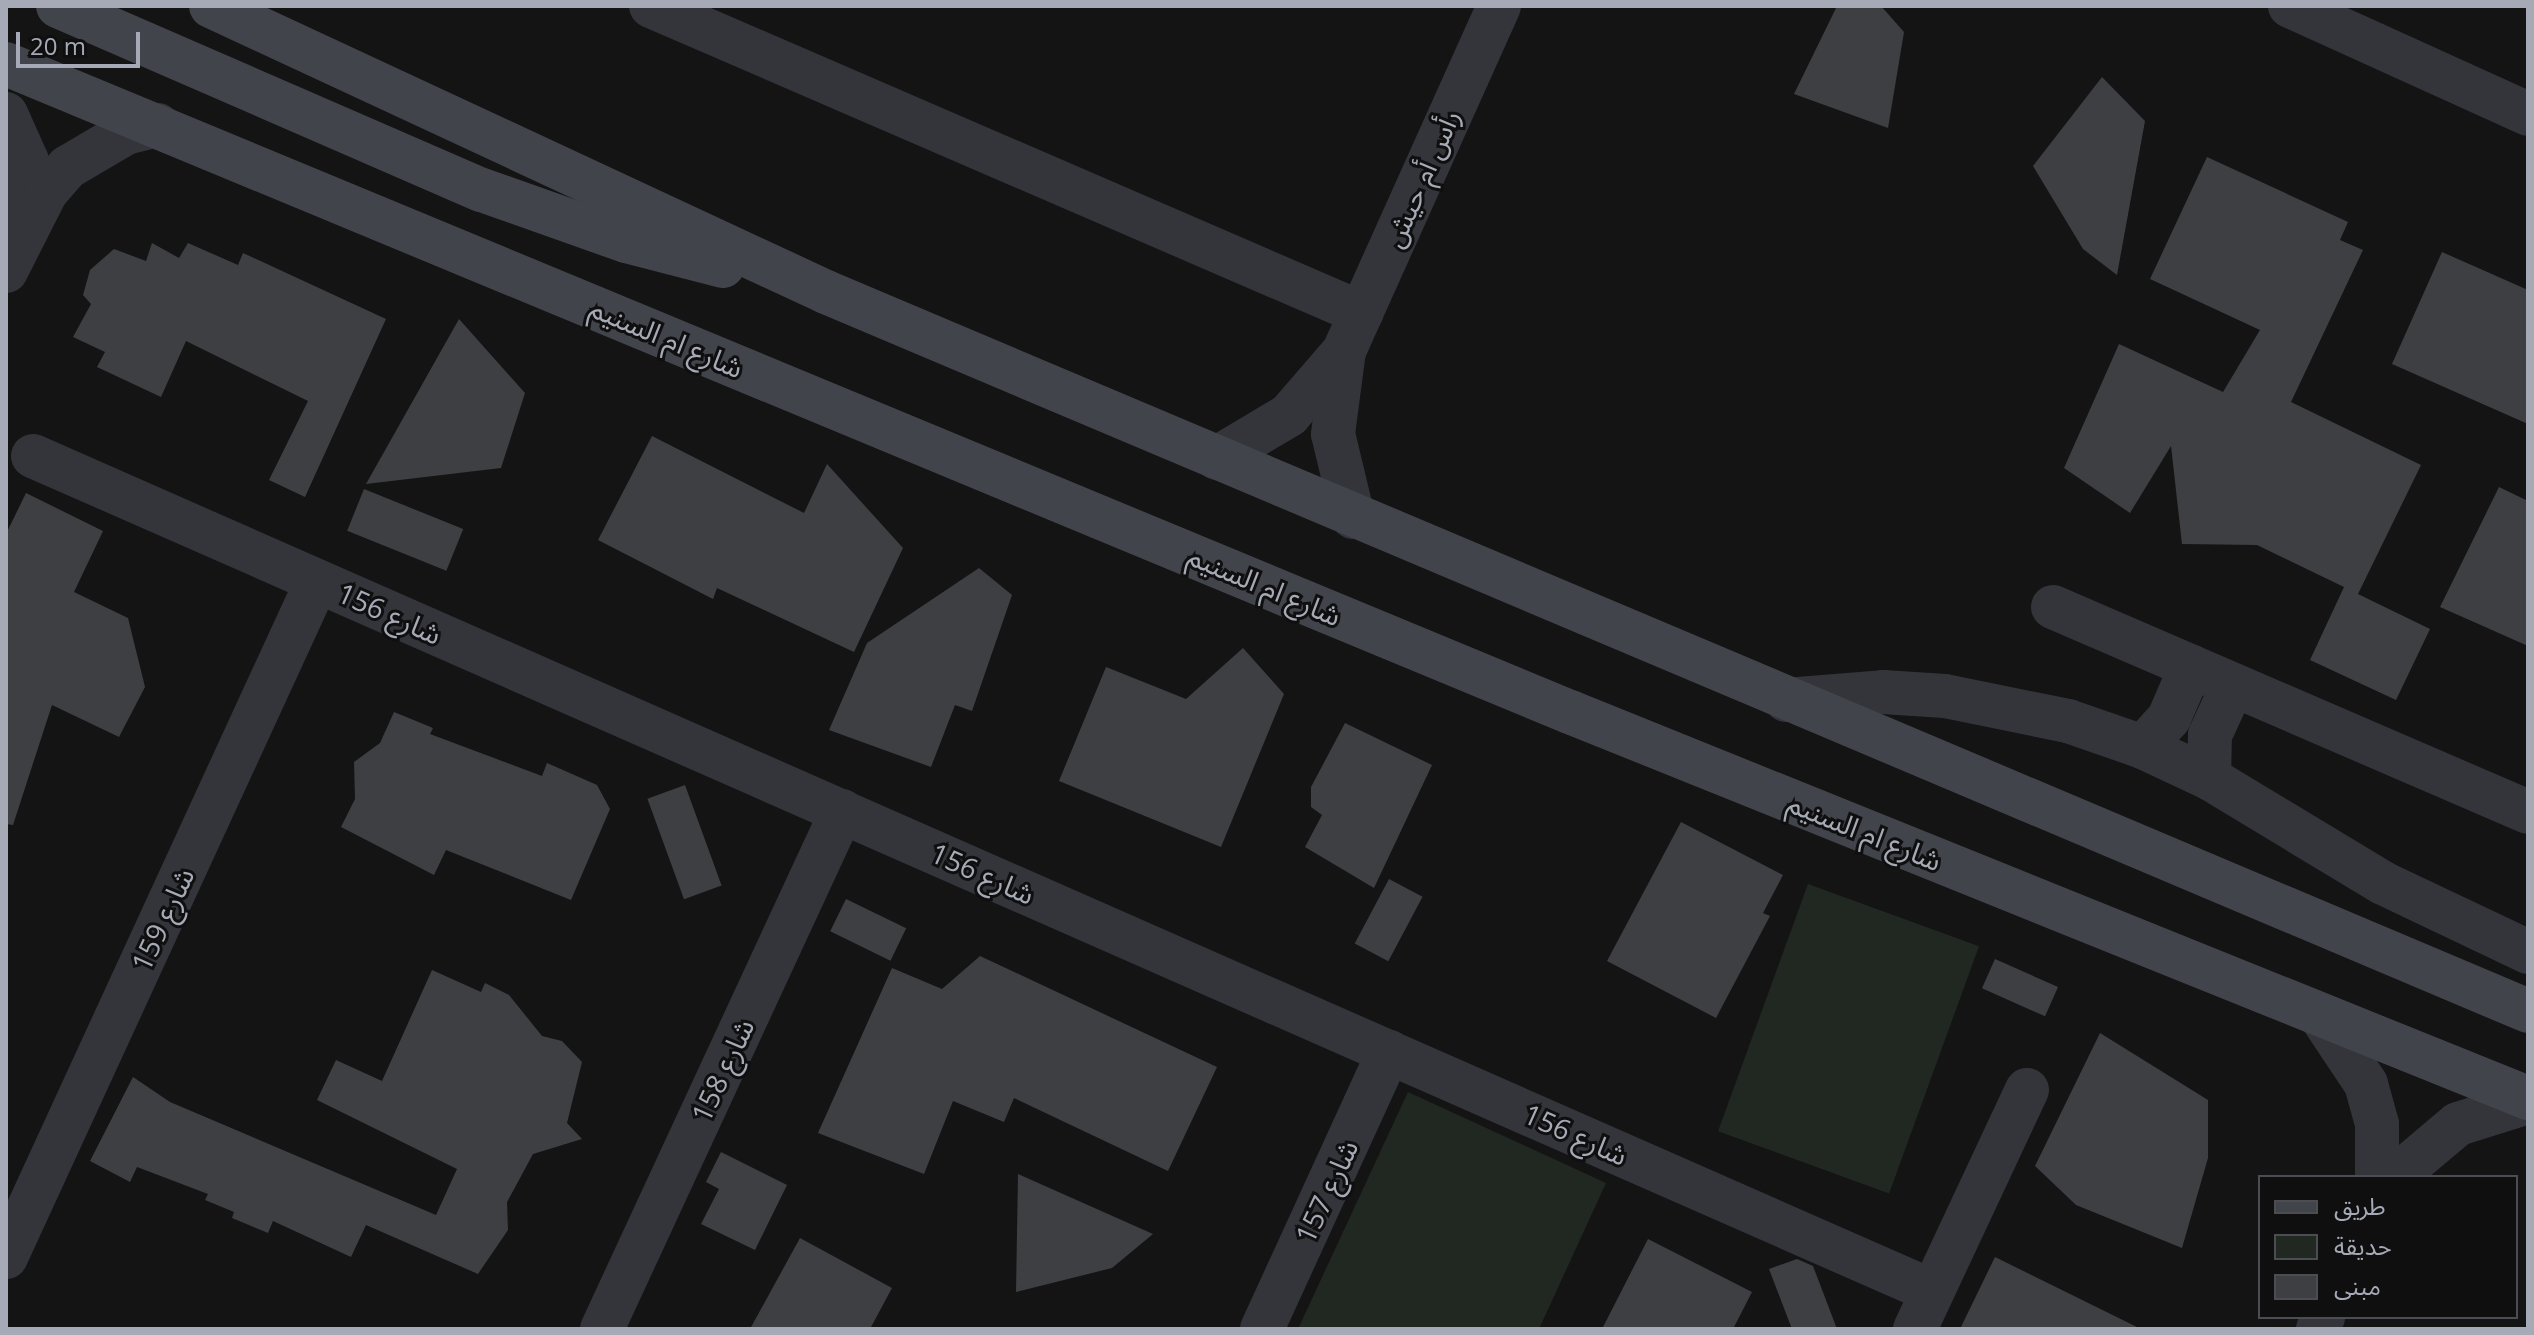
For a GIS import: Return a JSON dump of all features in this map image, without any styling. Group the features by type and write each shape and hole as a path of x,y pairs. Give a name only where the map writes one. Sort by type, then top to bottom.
{"main road":[{"path":"58,6 482,190 626,241 826,292"},
{"path":"211,6 826,292 2528,1011"},
{"name":"شارع ام السنيم","path":"6,64 1570,712 2528,1100"}],"street":[{"path":"651,6 1352,332"},
{"name":"رأس أم حيش","path":"1217,458 1289,415 1352,332 1499,6"},
{"path":"2290,6 2528,114"},
{"path":"6,114 27,161 29,220"},
{"path":"6,271 29,220 77,161 126,133 158,125"},
{"name":"رأس أم حيش","path":"1352,332 1333,434 1353,517"},
{"name":"شارع 156","path":"33,456 1389,1052 1924,1310 2027,1090"},
{"name":"شارع 159","path":"6,1257 317,581"},
{"path":"2053,607 2528,812"},
{"path":"2143,747 2169,718 2191,667"},
{"path":"2209,778 2210,735 2233,685"},
{"path":"1786,700 1883,692 1945,696 2068,721 2143,747 2209,778 2383,883 2528,952"},
{"name":"شارع 158","path":"602,1329 842,811"},
{"path":"2320,1015 2366,1084 2377,1124 2377,1175"},
{"name":"شارع 157","path":"1262,1329 1389,1052"},
{"path":"2397,1175 2458,1124 2528,1100"}],"green space":[{"path":"1808,884 1979,946 1889,1193 1718,1131"},
{"path":"1408,1092 1606,1183 1539,1329 1298,1329"}],"building":[{"path":"1837,6 1881,6 1904,32 1888,128 1794,94"},
{"path":"2102,77 2145,121 2117,275 2083,249 2033,166"},
{"path":"2207,157 2348,222 2340,240 2363,250 2291,402 2421,465 2358,594 2430,629 2396,700 2310,660 2344,587 2257,545 2182,544 2171,446 2130,513 2064,468 2119,344 2223,392 2260,330 2150,279"},
{"path":"152,243 179,258 188,243 238,265 243,253 386,319 305,497 269,480 308,401 186,341 161,397 97,367 105,352 73,337 91,304 83,295 90,270 114,249 146,261"},
{"path":"2442,252 2528,290 2528,424 2392,364"},
{"path":"459,319 525,393 501,468 366,484"},
{"path":"652,436 804,513 827,464 903,548 854,652 717,588 713,599 598,540"},
{"path":"2499,487 2528,501 2528,646 2440,607"},
{"path":"364,489 463,529 446,571 347,531"},
{"path":"26,493 103,531 74,592 128,618 145,687 119,737 52,705 13,825 6,824 6,534"},
{"path":"979,568 1012,595 972,711 955,705 931,767 829,730 867,643"},
{"path":"1243,648 1284,694 1221,847 1059,781 1106,667 1186,699"},
{"path":"394,712 433,728 430,734 542,776 547,763 597,785 610,809 571,900 446,850 434,875 341,827 355,799 354,762 380,743"},
{"path":"1345,723 1432,765 1374,888 1305,847 1322,815 1311,807 1311,787"},
{"path":"685,785 722,886 684,899 647,799"},
{"path":"1681,822 1783,875 1763,913 1770,916 1716,1018 1607,961"},
{"path":"1389,879 1423,897 1388,961 1355,943"},
{"path":"846,899 906,928 890,961 830,931"},
{"path":"980,956 1217,1067 1168,1171 1014,1098 1004,1122 953,1101 924,1174 818,1133 892,968 942,989"},
{"path":"1995,959 2058,987 2045,1016 1982,988"},
{"path":"432,970 481,992 485,983 509,995 542,1036 562,1041 582,1062 567,1123 582,1139 533,1154 507,1202 508,1230 478,1274 366,1225 351,1257 273,1221 268,1233 232,1218 234,1212 205,1200 208,1194 137,1167 130,1182 90,1161 133,1077 170,1102 436,1215 457,1169 317,1100 336,1060 382,1081"},
{"path":"2100,1033 2208,1100 2208,1158 2182,1248 2076,1205 2035,1166"},
{"path":"721,1152 787,1185 755,1250 701,1224 719,1189 706,1182"},
{"path":"1018,1174 1153,1234 1112,1268 1016,1292"},
{"path":"800,1238 892,1288 870,1329 750,1329"},
{"path":"1648,1239 1752,1292 1733,1329 1602,1329"},
{"path":"1995,1257 2141,1329 1960,1329"},
{"path":"1797,1259 1813,1266 1837,1329 1792,1329 1769,1269"}]}
